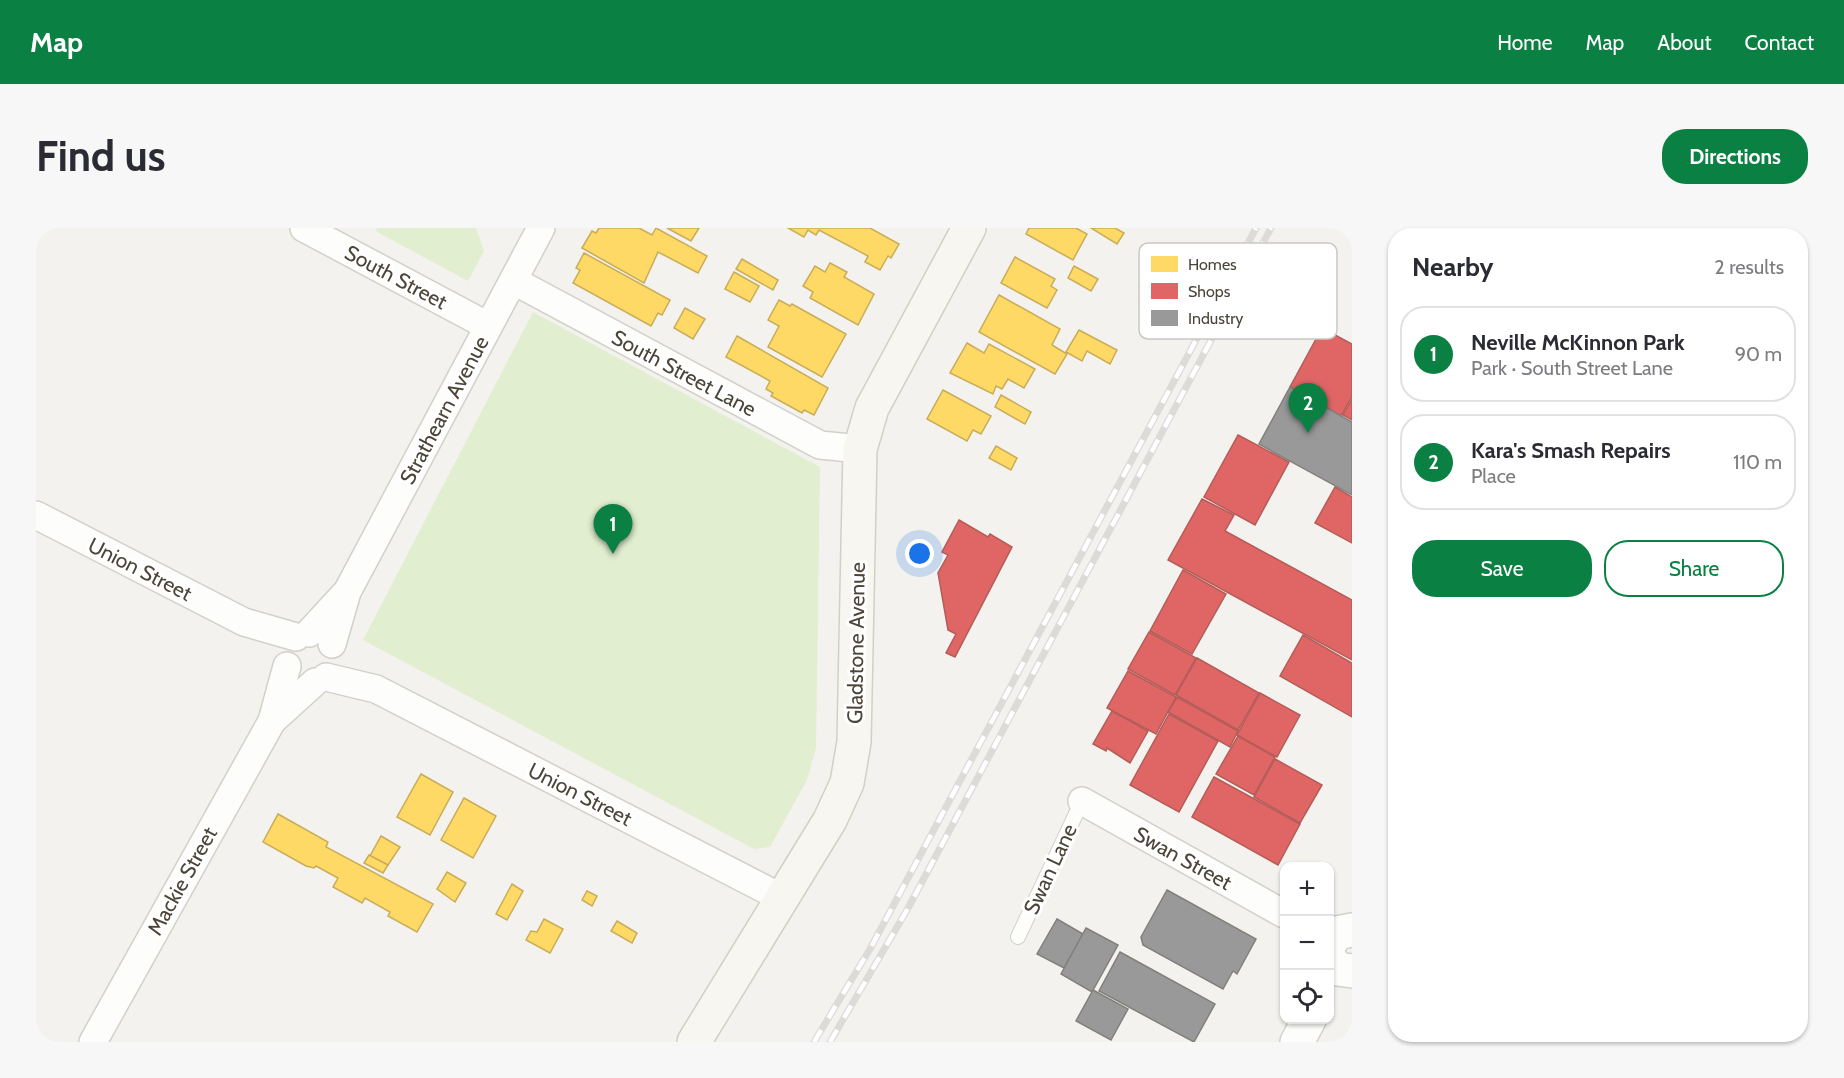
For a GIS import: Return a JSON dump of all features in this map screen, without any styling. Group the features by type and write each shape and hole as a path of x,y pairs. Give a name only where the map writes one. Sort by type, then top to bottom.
{"main road":[{"name":"Gladstone Avenue","path":"694,1042 784,899 839,802 852,762 855,721 860,449 866,423 876,400 969,228"}],"street":[{"name":"South Street","path":"304,228 488,326"},
{"name":"Strathearn Avenue","path":"319,654 347,592 541,228"},
{"name":"South Street Lane","path":"514,281 820,445 860,449"},
{"name":"Union Street","path":"36,515 244,622 319,654 376,689 784,899"},
{"name":"Union Street","path":"244,622 287,664 297,678 319,654"},
{"path":"272,721 319,654"},
{"path":"272,721 287,664"},
{"name":"Mackie Street","path":"93,1042 272,721"},
{"name":"Swan Street","path":"1082,801 1280,912"},
{"path":"1297,1042 1307,1024"}],"lane":[{"name":"Swan Lane","path":"1018,937 1082,801"}],"green space":[{"path":"376,228 476,228 484,251 468,281 377,232"},
{"path":"533,312 820,467 816,748 807,780 770,847 754,849 363,640"}],"building: Homes":[{"path":"599,228 639,228 652,235 656,228 707,256 698,273 658,252 644,283 582,248 592,231 596,233"},
{"path":"667,228 699,228 691,241"},
{"path":"788,228 870,228 899,244 891,258 888,256 880,270 865,262 868,256 819,230 816,235 808,230 804,237"},
{"path":"1029,228 1076,228 1087,234 1073,260 1026,234"},
{"path":"1091,228 1115,228 1124,233 1117,244"},
{"path":"584,253 670,300 662,315 658,313 651,326 573,283 580,270 576,268"},
{"path":"1015,257 1055,279 1051,286 1057,290 1047,308 1001,283"},
{"path":"742,259 778,280 773,290 736,269"},
{"path":"830,263 847,272 844,277 874,294 858,325 810,298 813,292 803,286 815,266 825,272"},
{"path":"1074,266 1098,279 1091,291 1068,278"},
{"path":"734,272 759,286 750,302 725,289"},
{"path":"999,295 1060,329 1052,345 1067,354 1055,374 979,332"},
{"path":"779,300 790,306 792,304 846,334 822,377 768,347 779,326 768,320"},
{"path":"685,308 705,319 693,339 674,328"},
{"path":"1079,330 1117,350 1110,364 1087,351 1082,361 1066,352"},
{"path":"737,336 828,388 814,415 804,410 802,413 771,396 773,393 766,389 770,381 726,357"},
{"path":"967,343 984,353 989,344 1035,369 1024,388 1008,379 1002,389 996,386 993,394 950,373"},
{"path":"943,390 991,416 981,434 973,430 967,441 927,419"},
{"path":"1001,395 1031,412 1025,424 995,407"},
{"path":"996,446 1017,458 1011,470 989,458"},
{"path":"421,774 453,792 430,835 397,817"},
{"path":"464,798 496,816 473,858 441,840"},
{"path":"278,814 328,842 326,847 433,904 417,932 388,916 390,912 365,898 362,903 333,887 338,878 316,866 314,868 306,866 263,842"},
{"path":"381,836 400,847 388,865 370,856"},
{"path":"369,855 388,865 383,873 364,863"},
{"path":"447,872 466,883 455,902 437,889"},
{"path":"512,884 523,891 507,920 496,914"},
{"path":"587,891 597,896 592,906 582,900"},
{"path":"544,919 563,929 550,953 526,940 531,931 537,932"},
{"path":"617,921 637,933 632,943 611,931"}],"building: Shops":[{"path":"1337,336 1352,344 1352,396 1341,416 1290,387 1316,339 1337,339"},
{"path":"1352,399 1352,420 1343,415"},
{"path":"1238,435 1289,462 1255,525 1204,497"},
{"path":"1335,487 1352,497 1352,543 1315,523"},
{"path":"1202,499 1234,515 1225,531 1352,600 1352,660 1168,560"},
{"path":"959,520 988,537 990,534 1012,547 955,657 946,653 956,634 948,630 938,573 948,555 942,552"},
{"path":"1183,570 1226,594 1192,654 1150,631"},
{"path":"1149,632 1196,658 1175,695 1128,669"},
{"path":"1303,635 1352,663 1352,717 1280,676"},
{"path":"1197,658 1259,693 1238,730 1176,695"},
{"path":"1128,671 1176,697 1156,734 1107,708"},
{"path":"1260,693 1300,715 1277,757 1237,735"},
{"path":"1177,697 1238,731 1230,747 1168,712"},
{"path":"1112,711 1148,731 1130,763 1107,748 1106,751 1093,744"},
{"path":"1169,714 1218,741 1179,812 1130,785"},
{"path":"1238,736 1275,757 1254,795 1216,774"},
{"path":"1275,759 1322,785 1300,823 1254,797"},
{"path":"1214,777 1300,824 1278,865 1192,817"}],"building: Industry":[{"path":"1290,387 1352,422 1352,495 1259,444"},
{"path":"1167,890 1256,939 1237,974 1233,971 1223,989 1143,945 1141,937"},
{"path":"1057,919 1083,934 1064,968 1037,954"},
{"path":"1086,928 1118,945 1092,992 1061,974"},
{"path":"1120,952 1215,1004 1194,1042 1099,991"},
{"path":"1093,990 1128,1009 1111,1040 1076,1021"}],"railway":[{"path":"1248,243 1256,228"},
{"path":"1263,243 1271,228"},
{"path":"814,1042 870,949 1197,339"},
{"path":"830,1042 907,910 1212,339"}],"place":[{"name":"Kara's Smash Repairs","path":"1308,433"},
{"name":"Neville McKinnon Park","path":"613,554"}]}
